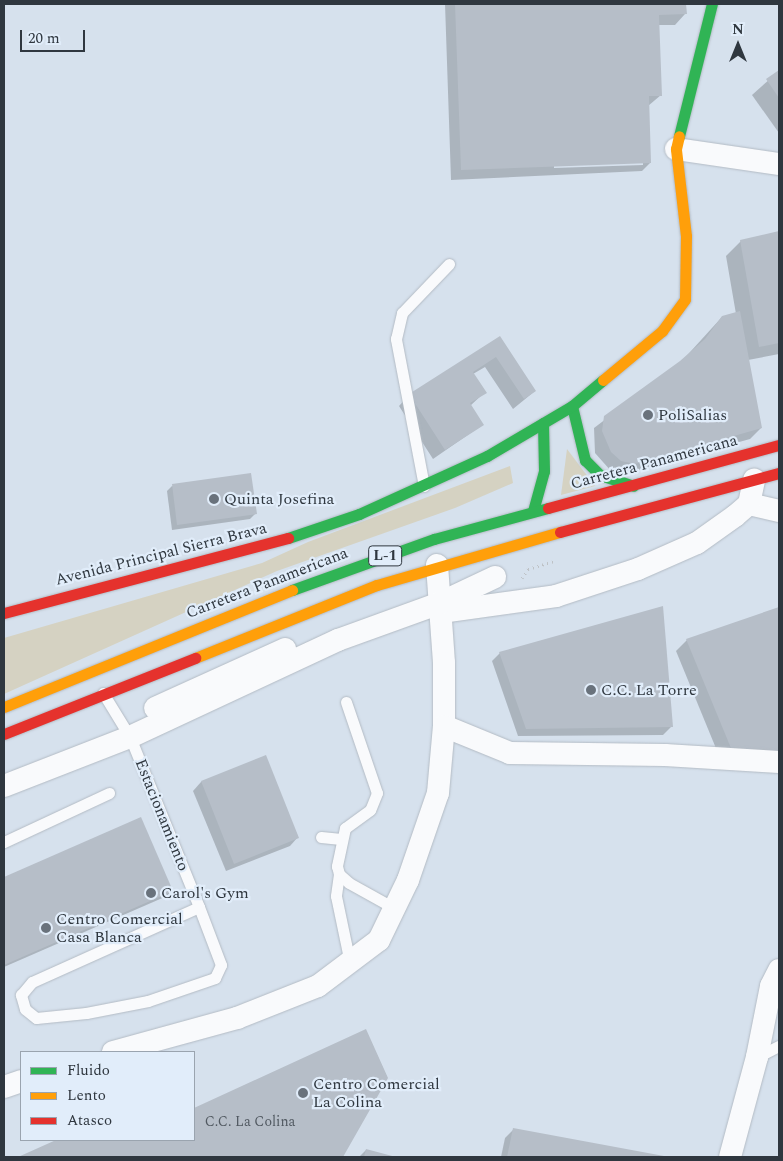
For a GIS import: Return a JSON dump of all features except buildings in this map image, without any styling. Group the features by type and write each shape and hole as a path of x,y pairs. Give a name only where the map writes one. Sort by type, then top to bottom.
{"main road":[{"path":"676,149 712,4"},
{"name":"Avenida Principal Sierra Brava","path":"4,613 76,592 256,549 359,514 487,456 572,406 662,332 685,299 686,236 676,149"},
{"path":"572,406 585,460 600,475 633,486"},
{"path":"533,511 544,471 543,423"},
{"name":"Carretera Panamericana","path":"4,707 301,586 434,539 779,445"},
{"name":"L-1","path":"4,734 311,609 437,566 779,473"}],"street":[{"path":"676,149 779,164"},
{"path":"440,602 556,596 638,569 697,543 749,504 754,480"},
{"path":"749,504 779,511"},
{"path":"117,1051 237,1018 318,986 379,940 408,880 438,793 444,726 437,566"},
{"path":"4,786 126,730 250,663 440,602 495,577"},
{"path":"444,726 510,753 665,755 779,762"},
{"path":"4,776 126,730"},
{"path":"730,1157 757,1057 771,986 779,970"},
{"path":"4,1087 20,1081"}],"lane":[{"path":"424,486 396,339 402,313 449,264"},
{"name":"Estacionamiento","path":"103,694 126,730 199,906 221,966 215,978 148,1000 86,1013 36,1018 25,1009 21,995 32,982 199,906"},
{"path":"346,702 377,793 370,810 345,828 337,859 339,874 336,896 350,962"},
{"path":"4,842 109,793"},
{"path":"321,837 341,839"},
{"path":"339,874 348,883 394,908"},
{"path":"757,1057 779,1046"}],"shaded area":[{"path":"567,449 595,486 561,495"},
{"path":"510,466 513,483 455,508 277,571 4,694 4,638 262,563 308,542"}],"traffic: fast":[{"path":"679,136 712,4"},
{"path":"288,538 359,514 487,456 572,406 603,380"},
{"path":"572,406 585,460 600,475 633,486"},
{"path":"533,511 544,471 543,423"},
{"path":"292,590 434,539 548,508"}],"traffic: slow":[{"path":"603,380 662,331 685,299 686,236 676,149 679,136"},
{"path":"195,658 377,585 560,532"},
{"path":"4,707 292,590"}],"traffic: jam":[{"path":"548,508 779,445"},
{"path":"560,532 779,473"},
{"path":"4,613 288,538"},
{"path":"4,734 195,658"}],"place":[{"name":"PoliSalias","path":"648,415"},
{"name":"Quinta Josefina","path":"214,499"},
{"name":"C.C. La Torre","path":"591,690"},
{"name":"Carol's Gym","path":"151,893"},
{"name":"Centro Comercial Casa Blanca","path":"46,928"},
{"name":"Centro Comercial La Colina","path":"303,1093"}]}
